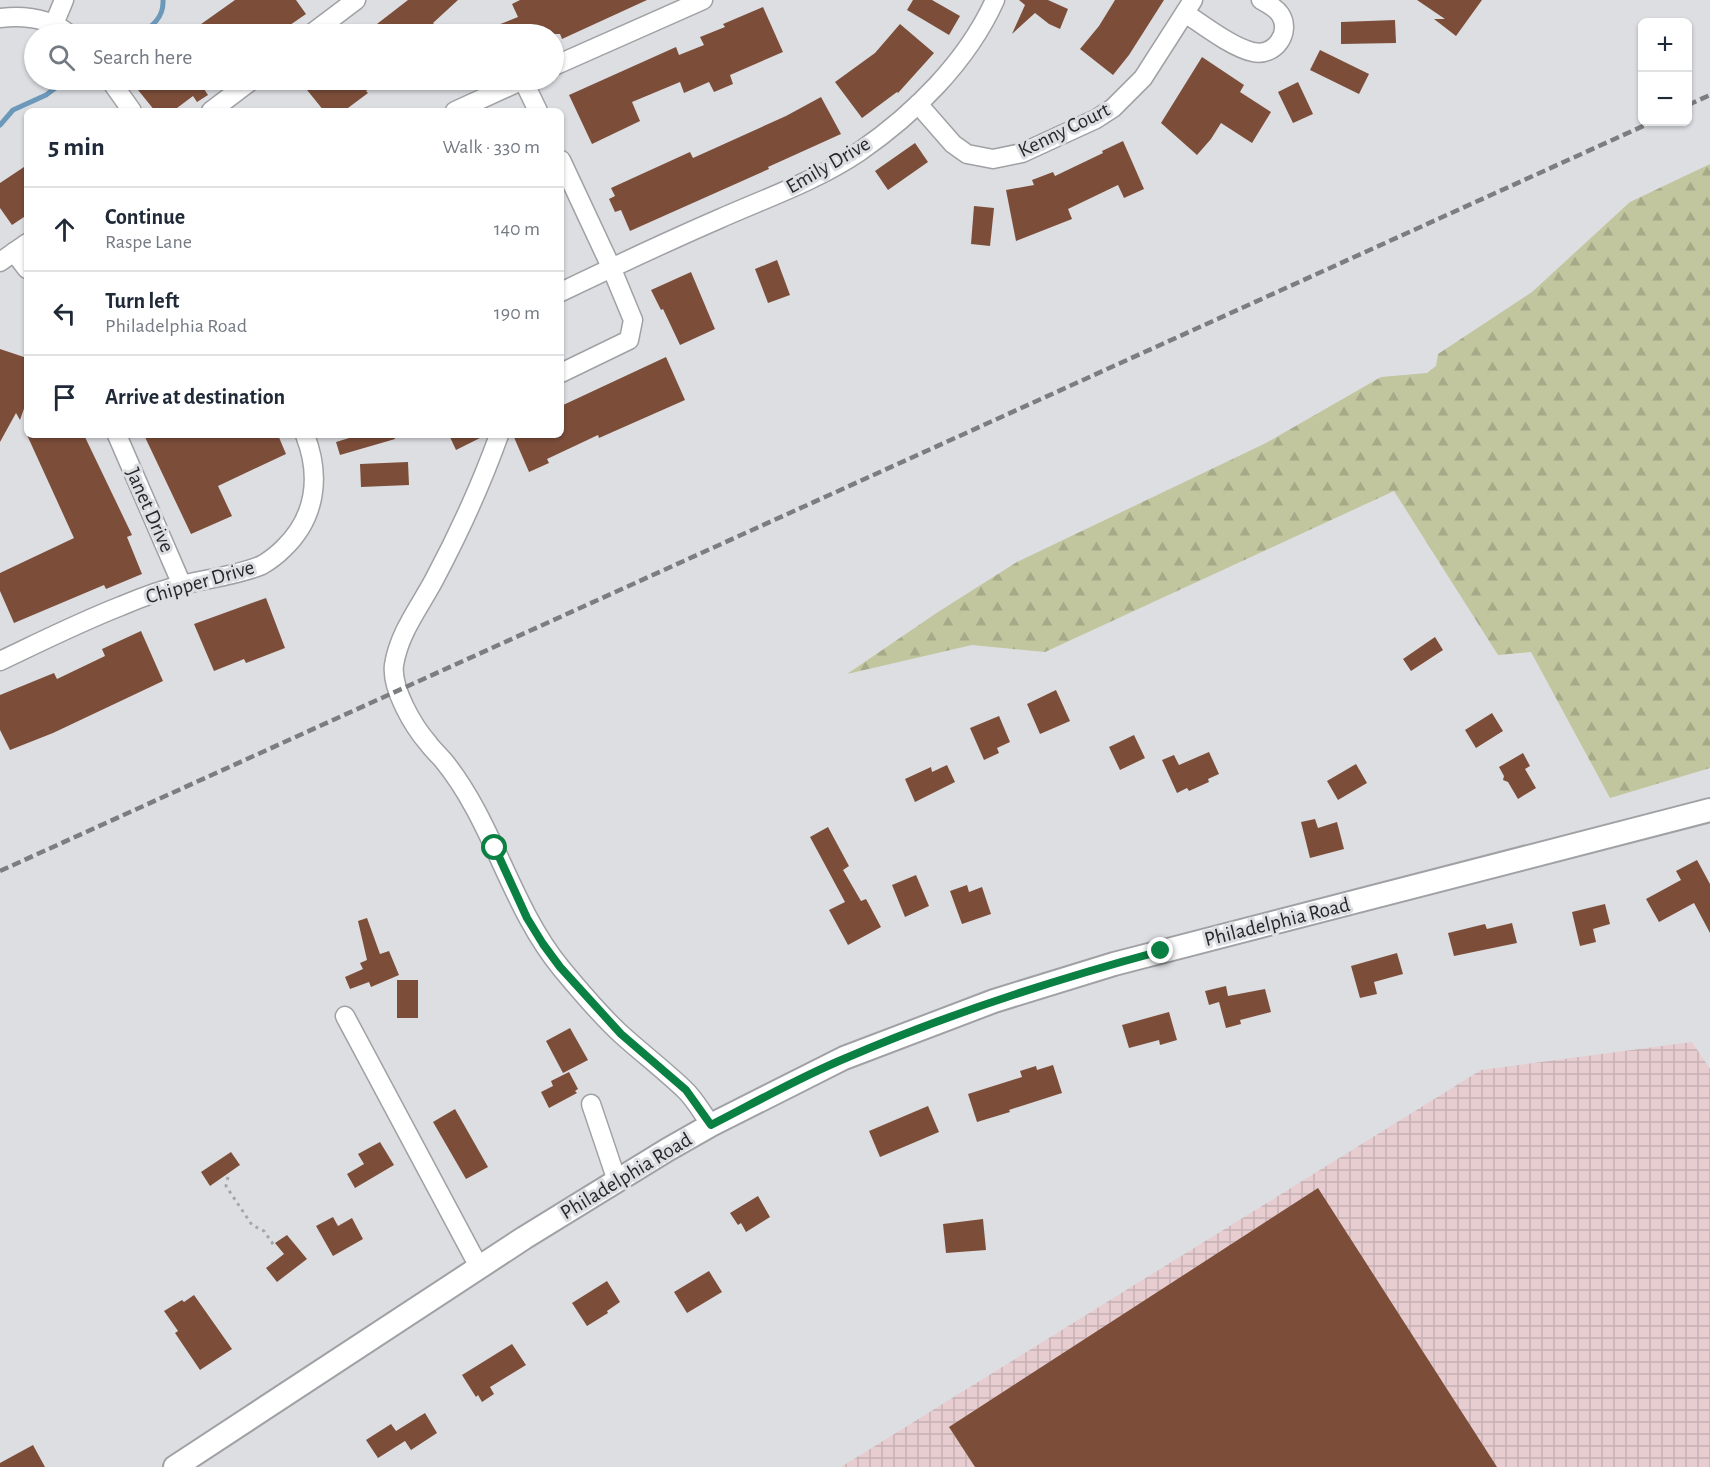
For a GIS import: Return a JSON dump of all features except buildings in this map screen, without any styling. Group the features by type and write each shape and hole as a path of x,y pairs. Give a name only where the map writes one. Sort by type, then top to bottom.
{"main road":[{"name":"Philadelphia Road","path":"175,1467 479,1268 617,1181 711,1125 844,1058 1046,983 1161,951 1710,810"}],"street":[{"path":"62,24 64,0"},
{"path":"324,24 356,0"},
{"path":"564,62 703,0"},
{"name":"Emily Drive","path":"564,290 611,267 815,176 859,152 918,104 941,80 980,29 995,0"},
{"name":"Kenny Court","path":"918,104 952,144 967,154 993,159 1022,153 1096,120 1113,108 1143,78 1189,7 1243,49 1260,53 1271,50 1283,36 1284,26 1276,9 1261,0"},
{"path":"0,18 32,17 49,24"},
{"path":"117,90 130,108"},
{"path":"215,108 239,90"},
{"path":"462,108 501,90"},
{"path":"528,90 537,108"},
{"path":"564,166 633,320 629,340 564,372"},
{"path":"14,252 24,265"},
{"name":"Janet Drive","path":"118,438 182,585"},
{"name":"Chipper Drive","path":"0,661 120,606 182,585 263,564 293,539 310,509 315,489 313,464 306,438"},
{"path":"498,438 478,492 434,580 408,623 398,649 394,668 397,690 427,742 444,760 470,800 527,918 543,944 577,987 621,1034 686,1090 711,1125"},
{"path":"345,1016 479,1268"},
{"path":"591,1104 617,1181"}],"path":[{"path":"228,1176 226,1186 252,1226 264,1231 275,1247"}],"shaded area":[{"path":"1692,1042 1710,1069 1710,1467 841,1467 1481,1070"}],"green space":[{"path":"1710,164 1710,768 1610,798 1531,652 1498,655 1394,491 1045,652 972,645 847,674 1017,562 1266,443 1381,377 1427,373 1436,366 1438,354 1532,292 1630,202"}],"waterway":[{"path":"153,24 159,17 163,0"},
{"path":"0,125 13,110 53,90"}],"railway":[{"path":"1692,103 1710,95"},
{"path":"0,871 1643,126"}],"route":[{"path":"495,848 527,918 560,967 621,1034 686,1090 711,1125 844,1058 939,1021 1046,983 1161,951"}]}
